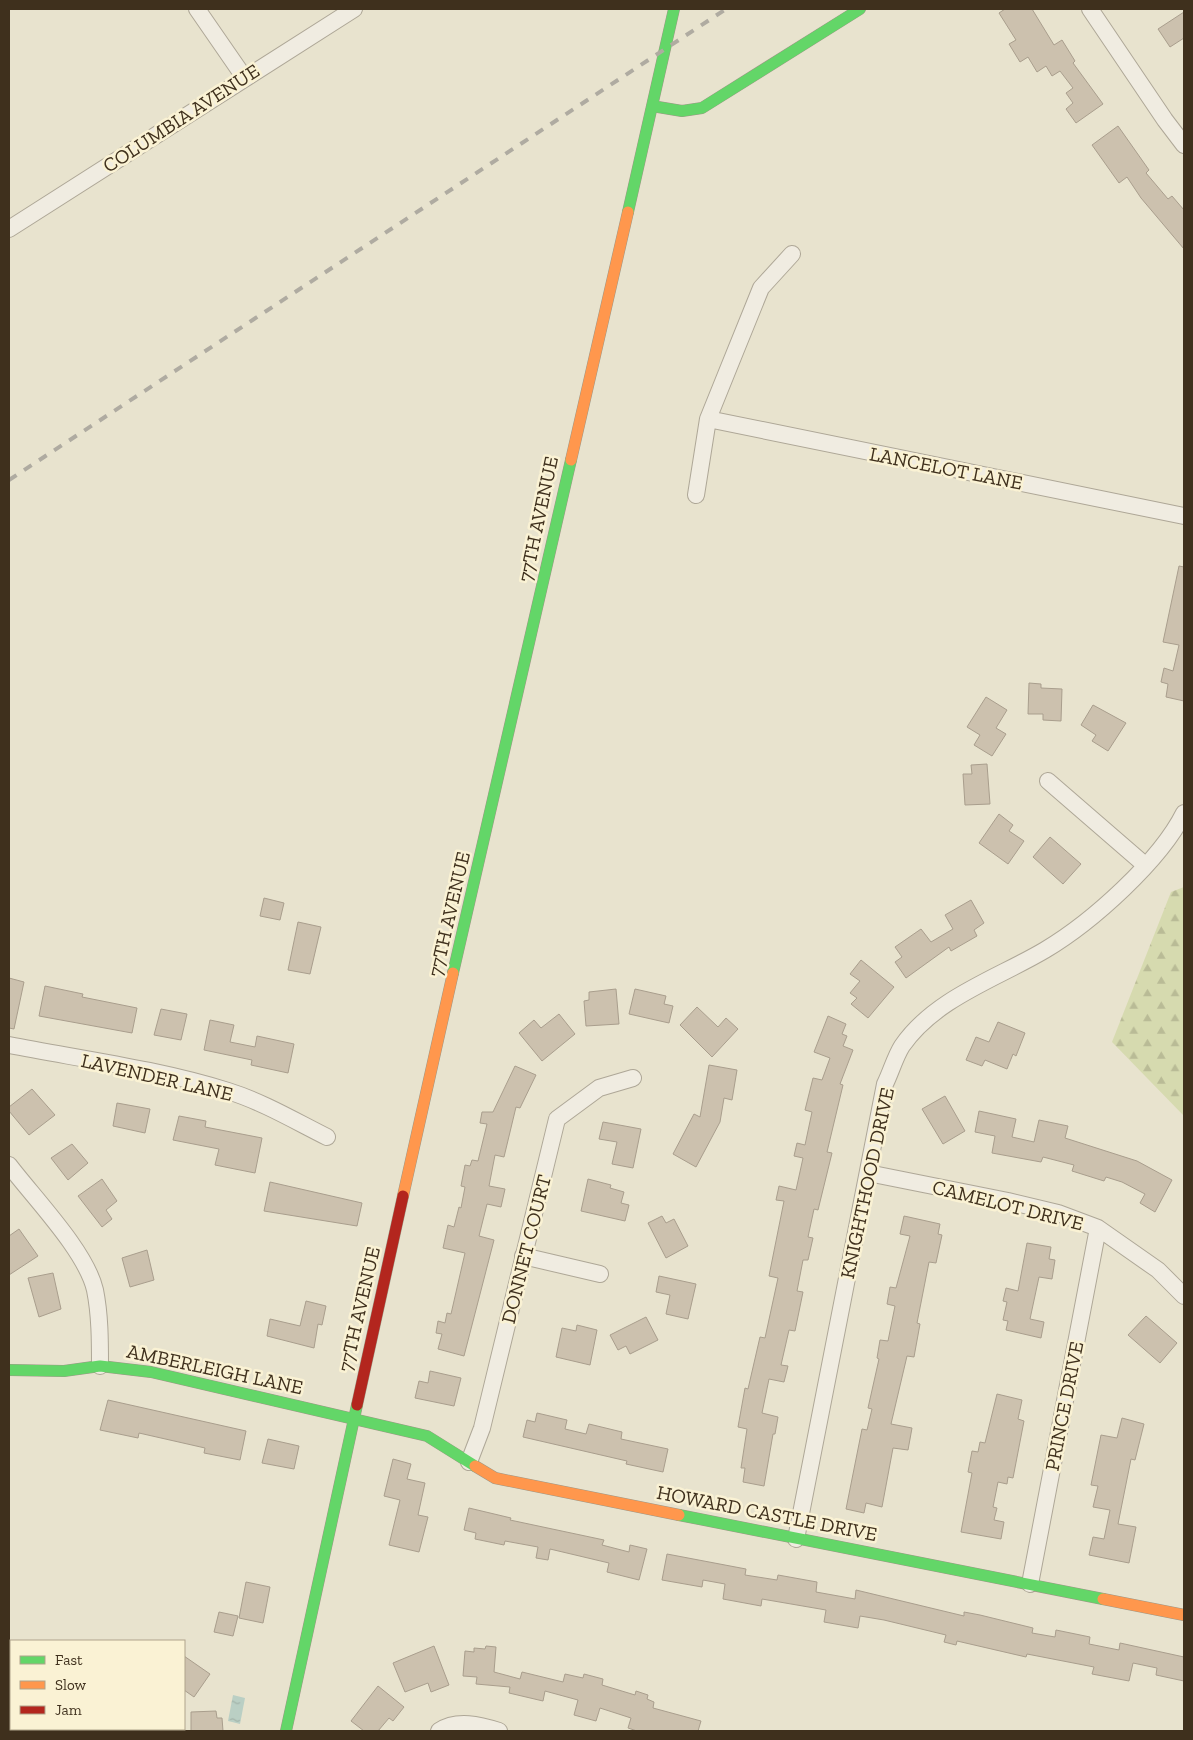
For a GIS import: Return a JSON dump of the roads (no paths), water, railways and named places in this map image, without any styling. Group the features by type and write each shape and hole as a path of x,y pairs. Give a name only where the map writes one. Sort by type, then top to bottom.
{"street":[{"path":"197,9 244,77"},
{"name":"COLUMBIA AVENUE","path":"9,229 244,77 354,9"},
{"name":"77TH AVENUE","path":"286,1731 353,1419 592,360 674,9"},
{"path":"652,106 682,111 702,108 860,9"},
{"path":"1098,12 1164,120 1184,144"},
{"path":"696,496 708,419 761,288 792,254"},
{"name":"LANCELOT LANE","path":"708,419 1184,516"},
{"path":"1048,781 1145,865"},
{"name":"KNIGHTHOOD DRIVE","path":"796,1538 885,1084 902,1046 928,1018 963,994 1047,949 1107,906 1145,865 1179,823 1184,813"},
{"name":"LAVENDER LANE","path":"9,1045 193,1082 228,1091 262,1104 327,1137"},
{"name":"DONNET COURT","path":"469,1462 482,1428 557,1119 599,1088 633,1078"},
{"path":"9,1165 83,1262 94,1289 99,1322 100,1366"},
{"name":"CAMELOT DRIVE","path":"868,1173 1008,1201 1058,1214 1098,1228 1158,1270 1184,1296"},
{"name":"PRINCE DRIVE","path":"1030,1584 1098,1228"},
{"path":"523,1256 600,1274"},
{"name":"AMBERLEIGH LANE","path":"9,1370 64,1371 100,1366 151,1372 353,1419"},
{"name":"HOWARD CASTLE DRIVE","path":"353,1419 427,1436 495,1478 1184,1615"},
{"path":"439,1731 460,1724 481,1725 499,1731"}],"water":[{"path":"233,1695 245,1698 240,1724 228,1721"}],"railway":[{"path":"9,480 726,9"}]}
